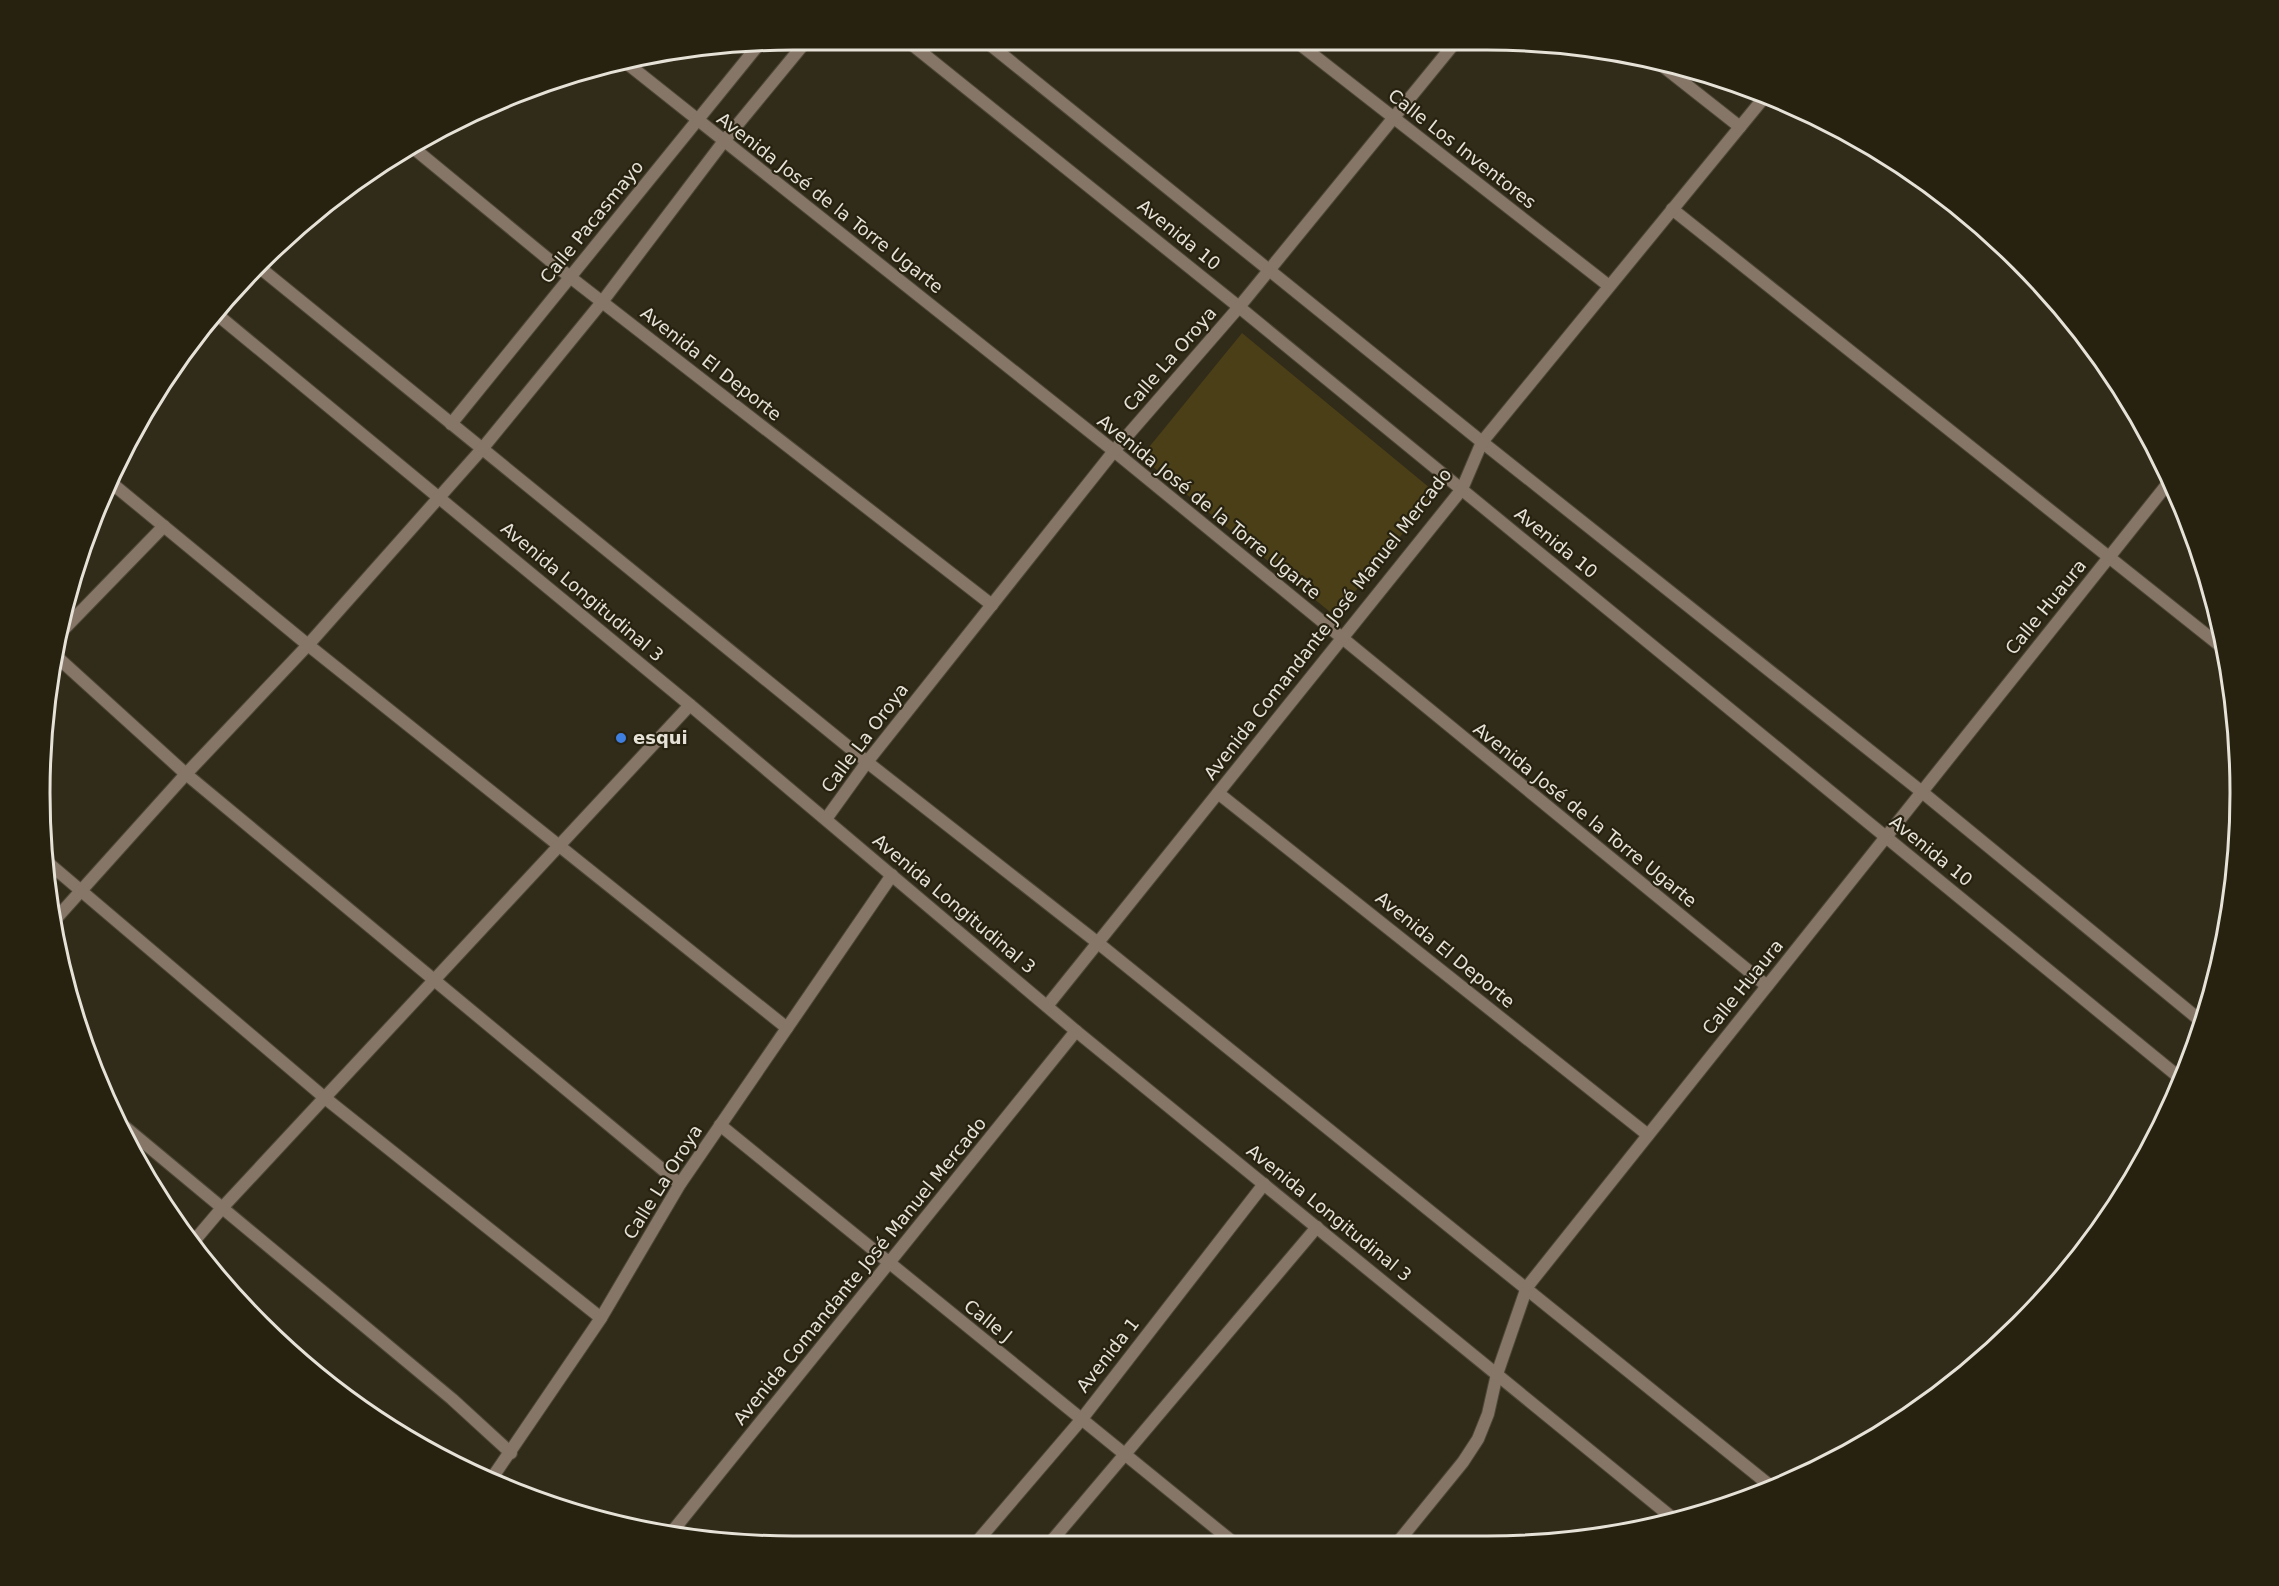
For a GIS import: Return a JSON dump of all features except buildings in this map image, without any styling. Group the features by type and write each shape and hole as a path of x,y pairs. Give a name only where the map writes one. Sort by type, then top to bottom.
{"street":[{"path":"60,914 186,774 308,645 482,449 602,302 724,141 799,50"},
{"name":"Avenida 10","path":"919,50 1239,307 2175,1074"},
{"name":"Avenida 10","path":"997,50 1922,792 2195,1016"},
{"name":"Calle Los Inventores","path":"1307,50 1609,286"},
{"name":"Calle La Oroya","path":"826,819 867,762 1114,451 1239,307 1449,50"},
{"name":"Calle Pacasmayo","path":"451,424 754,51"},
{"name":"Avenida José de la Torre Ugarte","path":"632,68 1114,451 1767,986"},
{"path":"1672,74 1740,127"},
{"name":"Avenida Comandante José Manuel Mercado","path":"1047,1006 1462,489 1482,441 1760,102"},
{"name":"Avenida El Deporte","path":"417,151 570,277 992,605"},
{"path":"1672,209 2213,640"},
{"path":"264,271 867,762 1098,943 1527,1287 1766,1482"},
{"name":"Avenida Longitudinal 3","path":"221,318 690,705 1076,1030 1667,1514"},
{"path":"116,487 308,645 787,1028"},
{"name":"Calle Huaura","path":"1403,1536 1463,1462 1478,1439 1488,1414 1497,1374 1527,1287 2164,488"},
{"path":"70,623 164,526"},
{"path":"62,662 186,774 680,1184"},
{"path":"197,1237 690,705"},
{"name":"Avenida El Deporte","path":"1218,792 1648,1135"},
{"path":"54,868 325,1098 601,1318"},
{"name":"Calle La Oroya","path":"495,1474 601,1318 680,1184 892,875"},
{"name":"Avenida Comandante José Manuel Mercado","path":"676,1527 890,1264 1076,1030"},
{"name":"Calle J","path":"720,1125 1225,1536"},
{"path":"132,1133 443,1392 510,1453"},
{"name":"Avenida 1","path":"982,1536 1081,1420 1264,1184"},
{"path":"1056,1536 1317,1227"}],"shaded area":[{"path":"1242,333 1436,493 1335,616 1141,457"}],"place":[{"name":"esqui","path":"621,738"}]}
